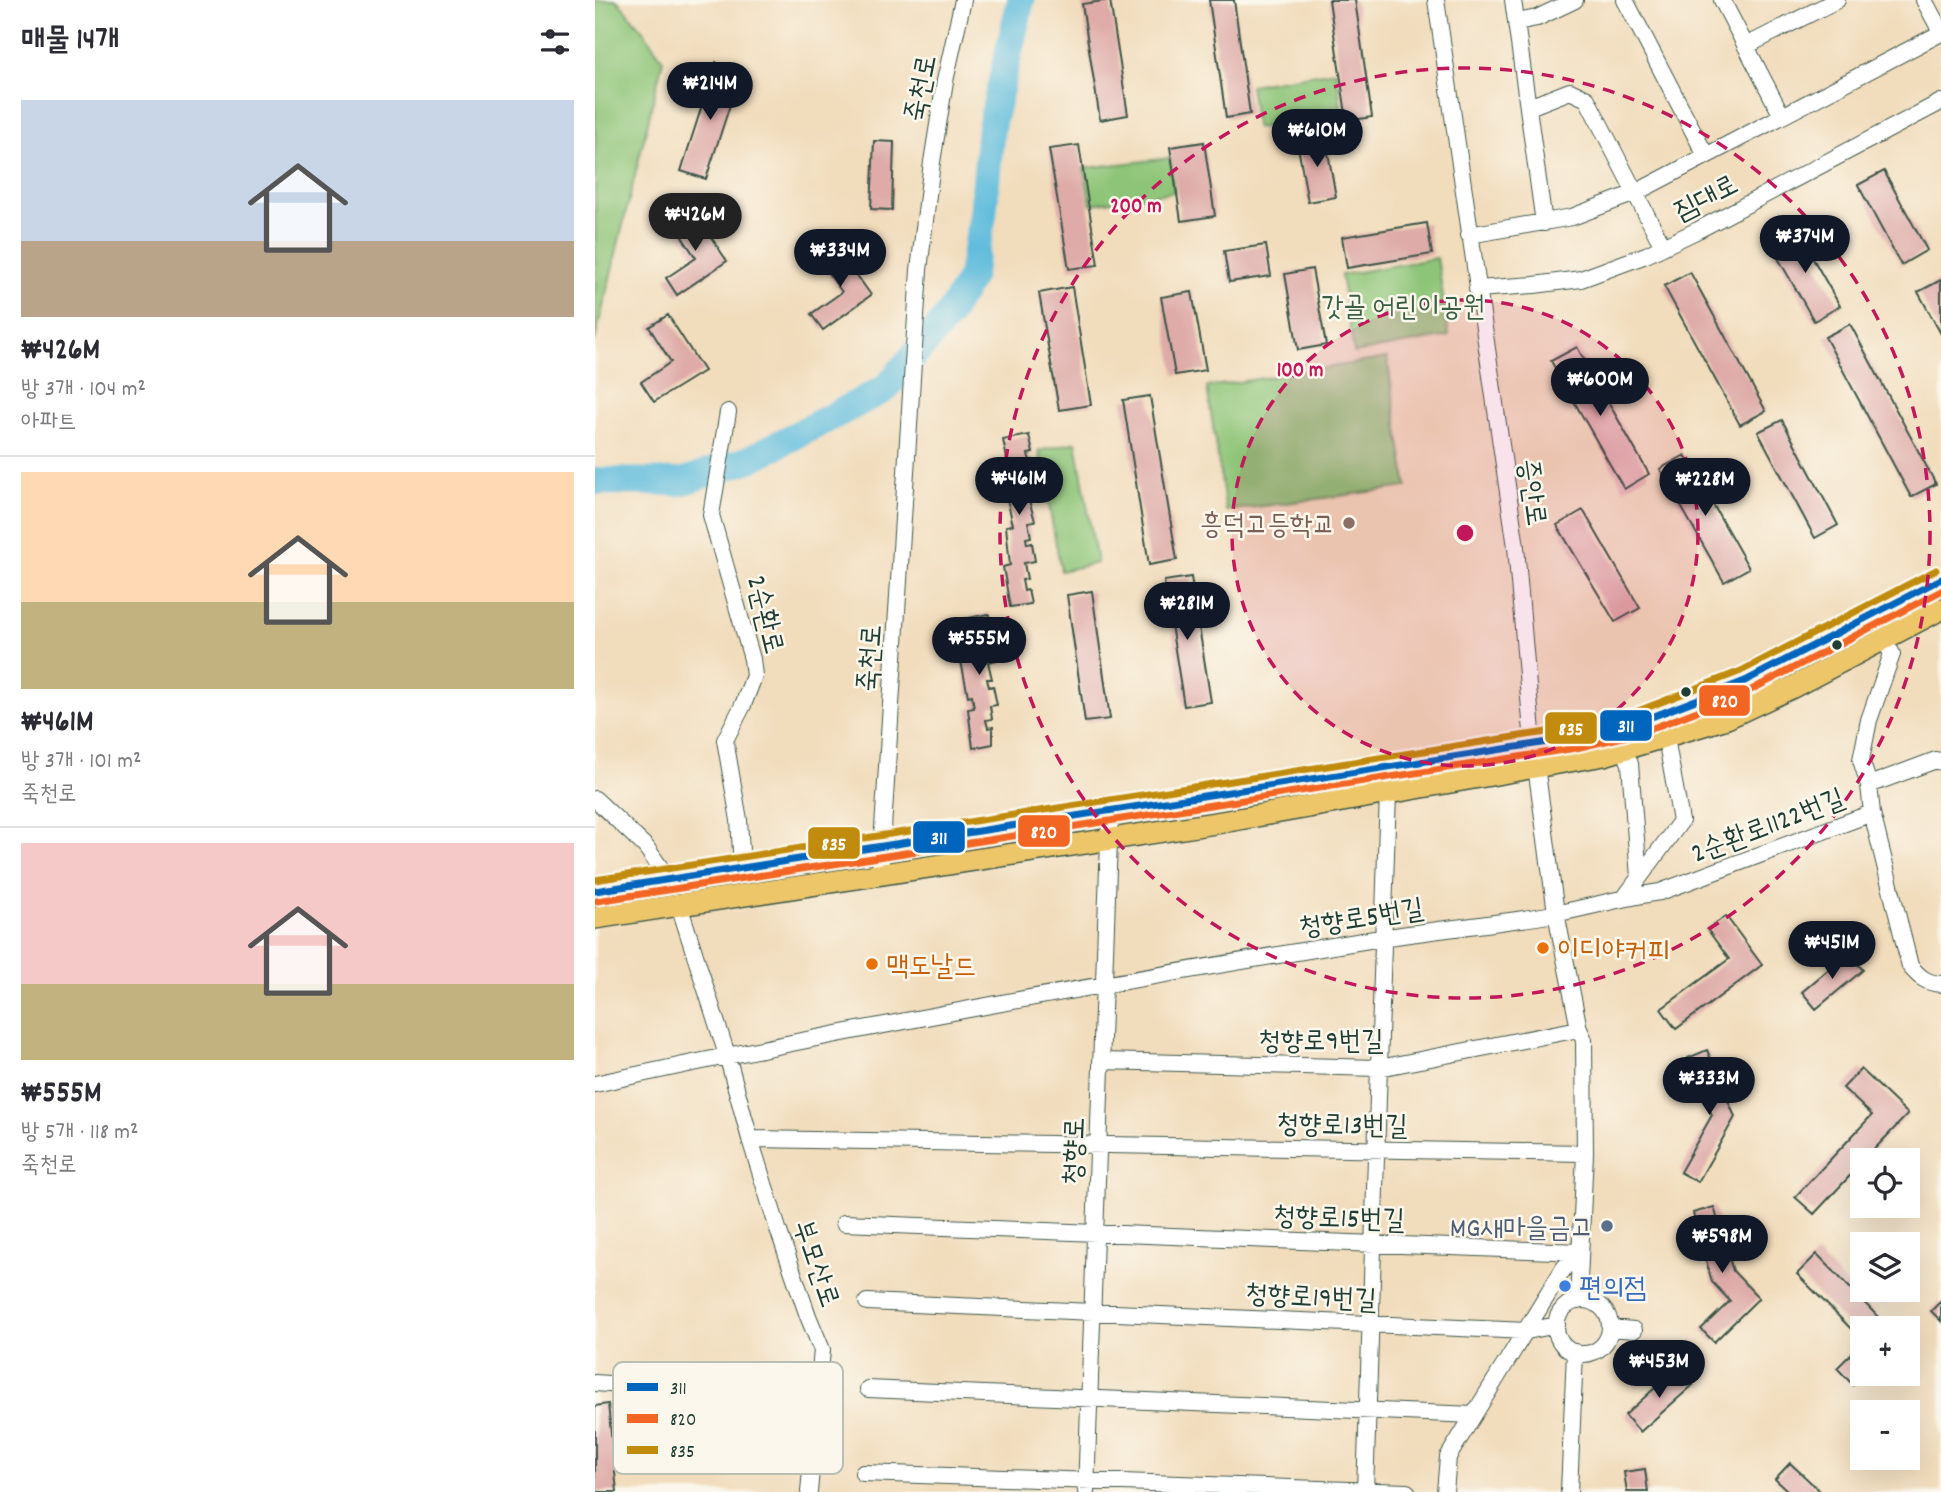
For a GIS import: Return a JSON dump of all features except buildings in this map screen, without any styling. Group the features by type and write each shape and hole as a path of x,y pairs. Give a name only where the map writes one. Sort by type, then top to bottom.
{"main road":[{"path":"595,891 1574,738 1636,723 1745,681 1941,579"},
{"path":"595,918 1109,839 1388,793 1624,749 1727,718 1793,687 1941,609"}],"street":[{"name":"죽천로","path":"880,875 919,270 936,135 963,0"},
{"name":"증안로","path":"1436,0 1516,547 1533,744 1556,913 1579,1029 1584,1040 1585,1153 1578,1301"},
{"path":"1513,0 1544,223"},
{"path":"1517,22 1537,18 1575,0"},
{"path":"1625,0 1706,156"},
{"path":"1722,0 1782,116"},
{"path":"1469,235 1572,217 1635,193 1941,33 1924,0"},
{"path":"1746,46 1830,2"},
{"path":"1529,107 1570,91 1587,99 1663,247"},
{"name":"짐대로","path":"1477,289 1580,279 1663,247 1941,102"},
{"name":"2순환로","path":"729,412 711,515 752,659 754,676 725,740 739,820 742,867"},
{"name":"2순환로1122번길","path":"1625,897 1660,892 1872,813 1869,785 1861,760 1870,720 1892,654 1884,639"},
{"path":"1625,897 1681,821 1666,737"},
{"path":"1624,749 1630,764 1639,877"},
{"path":"1869,785 1936,760 1941,762"},
{"path":"1365,1491 1388,793"},
{"path":"595,799 646,847 668,879"},
{"name":"청향로","path":"1086,1486 1110,812"},
{"path":"1872,813 1910,965 1919,977 1930,983 1941,984"},
{"name":"청향로5번길","path":"727,1055 1383,938 1556,913 1625,897"},
{"name":"부모산로","path":"679,905 727,1055 750,1139 808,1316 822,1350 821,1362"},
{"name":"청향로9번길","path":"1101,1061 1379,1068 1579,1029"},
{"path":"595,1084 727,1055"},
{"name":"청향로13번길","path":"750,1139 1585,1153"},
{"name":"청향로15번길","path":"844,1223 1580,1252"},
{"path":"1445,1492 1448,1457 1564,1268 1580,1252"},
{"path":"1578,1301 1592,1301 1600,1305 1609,1320 1610,1328 1604,1344 1588,1353 1575,1352 1559,1338 1557,1325 1561,1312 1567,1305 1578,1301"},
{"name":"청향로19번길","path":"867,1302 1527,1331 1557,1325"},
{"path":"1610,1328 1634,1330"},
{"path":"1569,1492 1575,1352"},
{"path":"595,1384 613,1385"},
{"path":"868,1389 1474,1415"},
{"path":"863,1473 1086,1486 1407,1492"},
{"name":"부모산로","path":"809,1492 811,1474"}],"green space":[{"path":"595,0 617,0 663,60 595,340"},
{"path":"1336,71 1343,119 1256,128 1250,85"},
{"path":"1170,158 1174,192 1091,204 1084,168"},
{"name":"갓골 어린이공원","path":"1437,258 1449,336 1354,353 1341,275"},
{"path":"1387,358 1407,487 1226,511 1207,387"},
{"path":"1076,442 1097,563 1061,571 1039,451"}],"waterway":[{"path":"595,481 681,482 750,459 885,389 948,316 971,277 983,215 991,127 1021,0"}],"transit line":[{"name":"835","path":"595,880 1572,728 1633,713 1741,671 1936,570"},
{"name":"311","path":"595,891 1574,738 1636,723 1745,681 1941,579"},
{"name":"820","path":"597,901 1576,748 1640,733 1749,691 1941,591"}],"place":[{"name":"흥덕고등학교","path":"1349,523"},
{"name":"이디야커피","path":"1543,948"},
{"name":"맥도날드","path":"872,964"},
{"name":"MG새마을금고","path":"1607,1226"},
{"name":"편의점","path":"1565,1286"}]}
